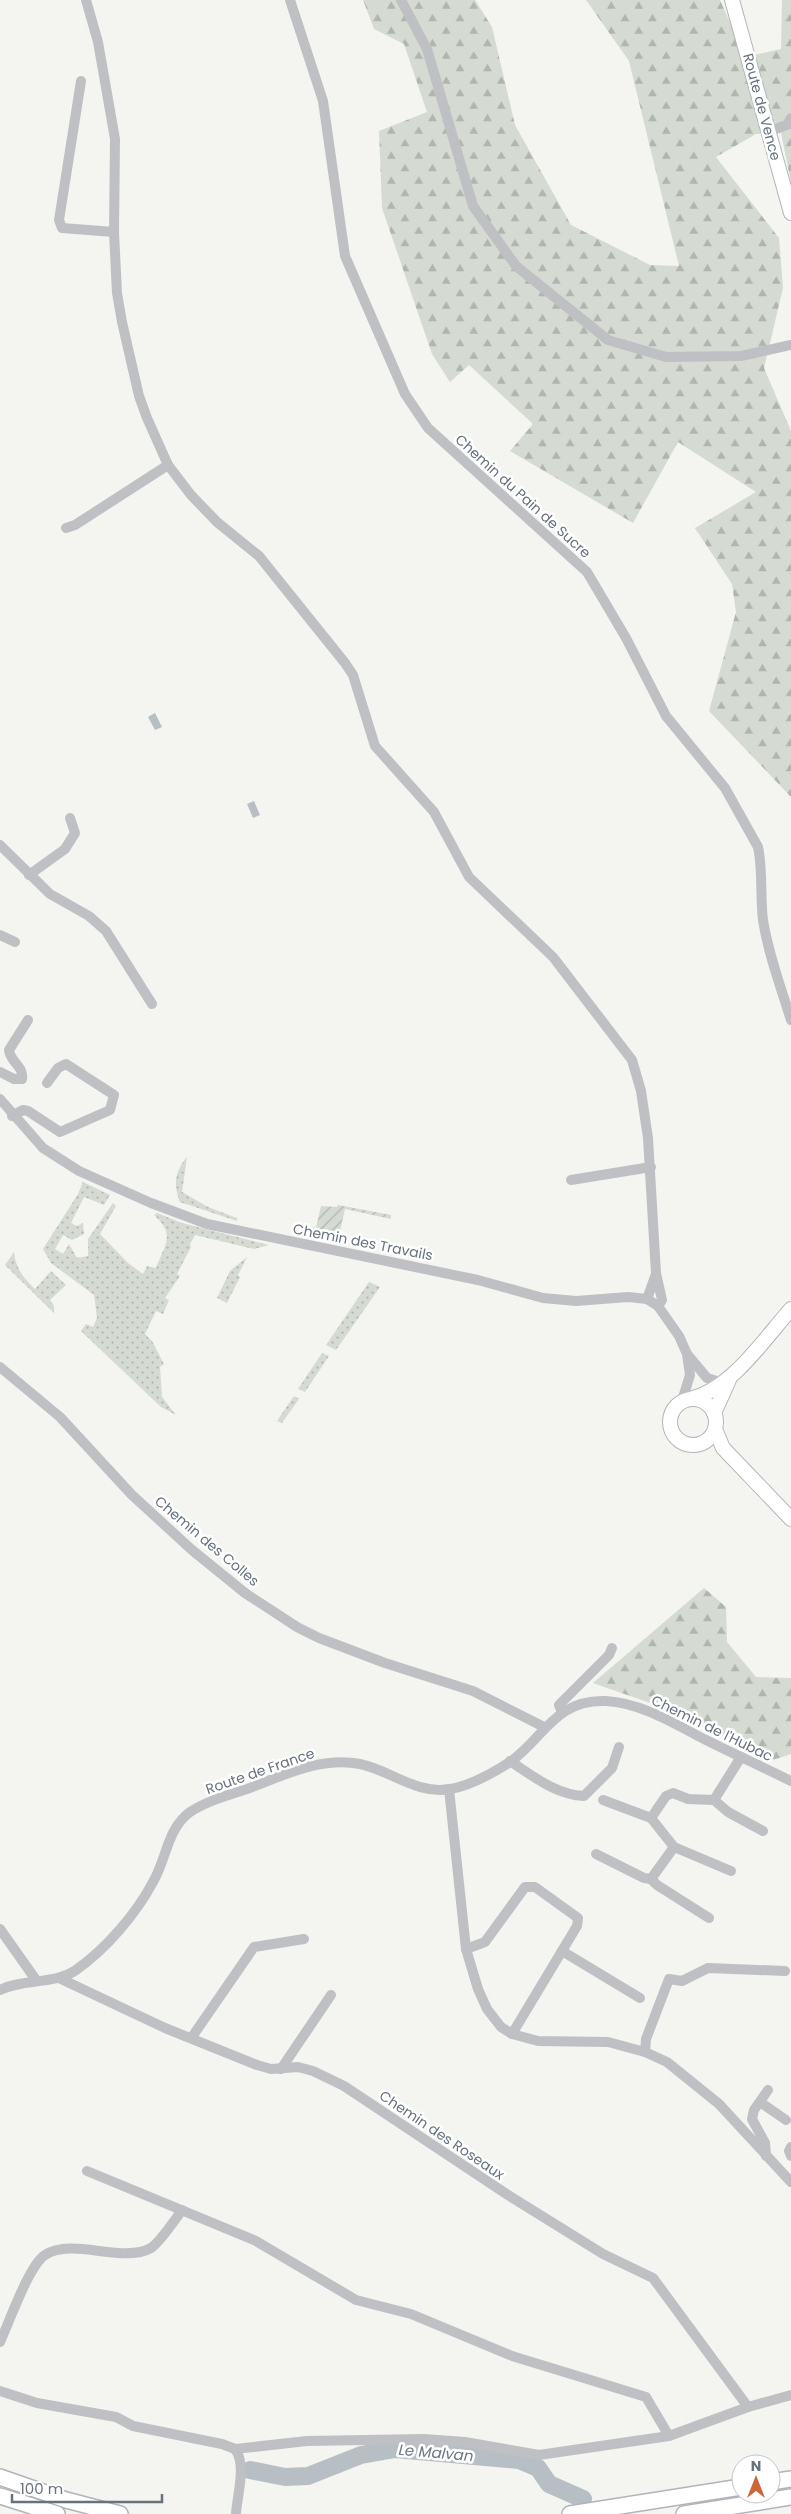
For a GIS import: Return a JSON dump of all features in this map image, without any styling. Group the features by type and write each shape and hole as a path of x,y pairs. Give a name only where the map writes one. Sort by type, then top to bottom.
{"main road":[{"name":"Route de Vence","path":"732,0 791,213"},
{"path":"738,1465 700,1444 681,1442 670,1428 670,1415 727,1380 791,1308"},
{"path":"727,1380 714,1413 715,1429 723,1448 789,1514"},
{"path":"694,1399 714,1413"},
{"path":"700,1444 706,1441 715,1429"},
{"path":"0,2477 66,2500 120,2514"},
{"path":"570,2514 731,2489"},
{"path":"0,2496 57,2514"},
{"path":"684,2514 791,2497"}],"street":[{"path":"86,0 98,42 115,139 114,232 117,293 122,322 139,396 168,465 191,495 216,522 259,556 340,655 353,675 375,746 434,812 469,877 553,957 624,1047 632,1060 638,1075 651,1167 656,1273 662,1300 658,1306"},
{"name":"Chemin du Pain de Sucre","path":"290,0 323,101 345,256 405,394 428,428 587,572 626,638 666,716 725,788 758,847 760,857 760,894 764,923 791,1020"},
{"path":"401,0 426,49 474,206 516,266 608,340 658,355 666,357 740,356 791,346"},
{"path":"81,81 59,220 62,228 114,232"},
{"path":"769,131 787,125 791,118"},
{"path":"66,528 75,525 168,465"},
{"path":"29,875 64,849 75,833 70,818"},
{"path":"0,845 50,894 90,916 106,931 152,1004"},
{"path":"0,936 15,942"},
{"path":"0,1072 14,1079 22,1079 21,1069 10,1056 9,1050 28,1020"},
{"path":"12,1116 23,1110 28,1111 60,1132 110,1110 114,1095 66,1064 58,1068 47,1083"},
{"name":"Chemin des Travails","path":"0,1099 12,1116 43,1148 79,1171 151,1203 207,1224 478,1280 543,1298 576,1301 634,1297 647,1299 658,1306 679,1336 687,1354 694,1399"},
{"path":"571,1180 651,1167"},
{"path":"647,1299 656,1273"},
{"path":"687,1354 707,1378 727,1380"},
{"name":"Chemin des Colles","path":"0,1367 60,1417 132,1495 211,1566 253,1599 297,1627 319,1638 392,1666 473,1691 544,1727"},
{"name":"Chemin des Travails","path":"690,1375 694,1399"},
{"name":"Route de France","path":"61,1978 95,1954 126,1921 153,1882 173,1830 181,1820 200,1806 309,1766 328,1763 360,1764 380,1769 418,1787 449,1789 483,1776 510,1761 544,1727 562,1713 559,1705 610,1655 612,1648"},
{"name":"Chemin de l'Hubac","path":"562,1713 589,1702 606,1701 652,1712 791,1781"},
{"path":"510,1761 548,1786 574,1796 584,1796 612,1768 619,1747"},
{"path":"714,1800 740,1757"},
{"path":"449,1789 466,1949 478,1989 487,2009 501,2027 512,2034 538,2040 608,2042 645,2052 667,2062 719,2104 791,2182"},
{"path":"651,1818 666,1796 673,1793 688,1799 714,1800 728,1812 763,1831"},
{"path":"603,1800 651,1818 674,1847 731,1871"},
{"path":"651,1879 674,1847"},
{"path":"596,1854 644,1878 651,1879 657,1885 709,1918"},
{"path":"466,1949 485,1942 525,1887 535,1887 578,1918 577,1926 512,2034"},
{"path":"0,1929 36,1980"},
{"path":"192,2037 254,1947 304,1939"},
{"path":"562,1951 640,1998"},
{"path":"645,2052 646,2039 669,1979 682,1981 708,1968 785,1971"},
{"path":"0,1990 36,1980 61,1978"},
{"name":"Chemin des Roseaux","path":"61,1978 165,2028 192,2037 257,2065 281,2069 298,2067 344,2086 508,2195 603,2254 653,2278 748,2407"},
{"path":"281,2069 331,1995"},
{"path":"766,2156 765,2143 752,2119 768,2090"},
{"path":"760,2102 786,2120"},
{"path":"791,2147 789,2151 791,2156"},
{"path":"87,2171 256,2241 356,2300 411,2314 512,2356 646,2397 669,2436"},
{"path":"0,2342 35,2266 46,2255 63,2250 138,2252 152,2247 182,2210"},
{"path":"0,2391 37,2404 116,2417 134,2426 222,2444 235,2449 307,2441 424,2439 465,2442 539,2455 669,2436 748,2407 791,2395"},
{"path":"235,2449 241,2464 236,2514"}],"green space":[{"path":"363,0 475,0 492,27 515,125 571,225 650,265 679,266 629,61 586,0 720,0 745,57 781,49 782,0 791,0 791,182 781,133 756,134 716,157 779,238 783,288 764,368 791,431 791,797 709,711 736,612 732,584 695,528 756,492 678,442 633,523 510,451 533,424 469,365 450,382 432,354 382,208 379,131 427,112 404,44 374,29"},
{"path":"187,1157 182,1192 208,1207 237,1218 237,1221 180,1202 176,1189 176,1178 180,1167"},
{"path":"83,1182 110,1195 104,1205 84,1197 71,1223 77,1226 83,1223 84,1234 72,1240 63,1235 55,1249 63,1254 69,1244 77,1258 88,1256 88,1239 113,1203 116,1206 100,1234 128,1263 143,1274 147,1266 156,1268 167,1240 165,1228 154,1215 157,1213 182,1223 269,1245 254,1249 195,1235 190,1244 191,1247 177,1274 180,1276 165,1298 169,1300 163,1314 156,1311 145,1334 152,1341 164,1364 160,1367 162,1397 176,1415 161,1407 81,1331 86,1324 93,1327 97,1318 94,1295 51,1263 43,1249 78,1194"},
{"path":"338,1205 391,1215 391,1219 345,1209 340,1231 330,1235 298,1227 299,1224 316,1228 321,1206 337,1207"},
{"path":"14,1252 16,1263 21,1272 35,1289 51,1271 66,1285 50,1300 54,1306 54,1313 5,1265"},
{"path":"247,1257 238,1275 240,1277 227,1303 217,1298 230,1271"},
{"path":"369,1282 380,1287 336,1350 326,1345"},
{"path":"322,1353 329,1356 305,1392 298,1389"},
{"path":"294,1396 299,1399 282,1423 277,1421"},
{"path":"704,1588 726,1607 727,1642 756,1677 791,1678 791,1754 773,1760 653,1704 593,1683"}],"shaded area":[{"path":"155,713 162,727 155,730 148,717"},
{"path":"254,801 260,815 253,818 247,804"}],"waterway":[{"name":"Le Malvan","path":"250,2470 285,2477 308,2476 361,2455 395,2449 519,2460 538,2468 549,2484 583,2499"}]}
